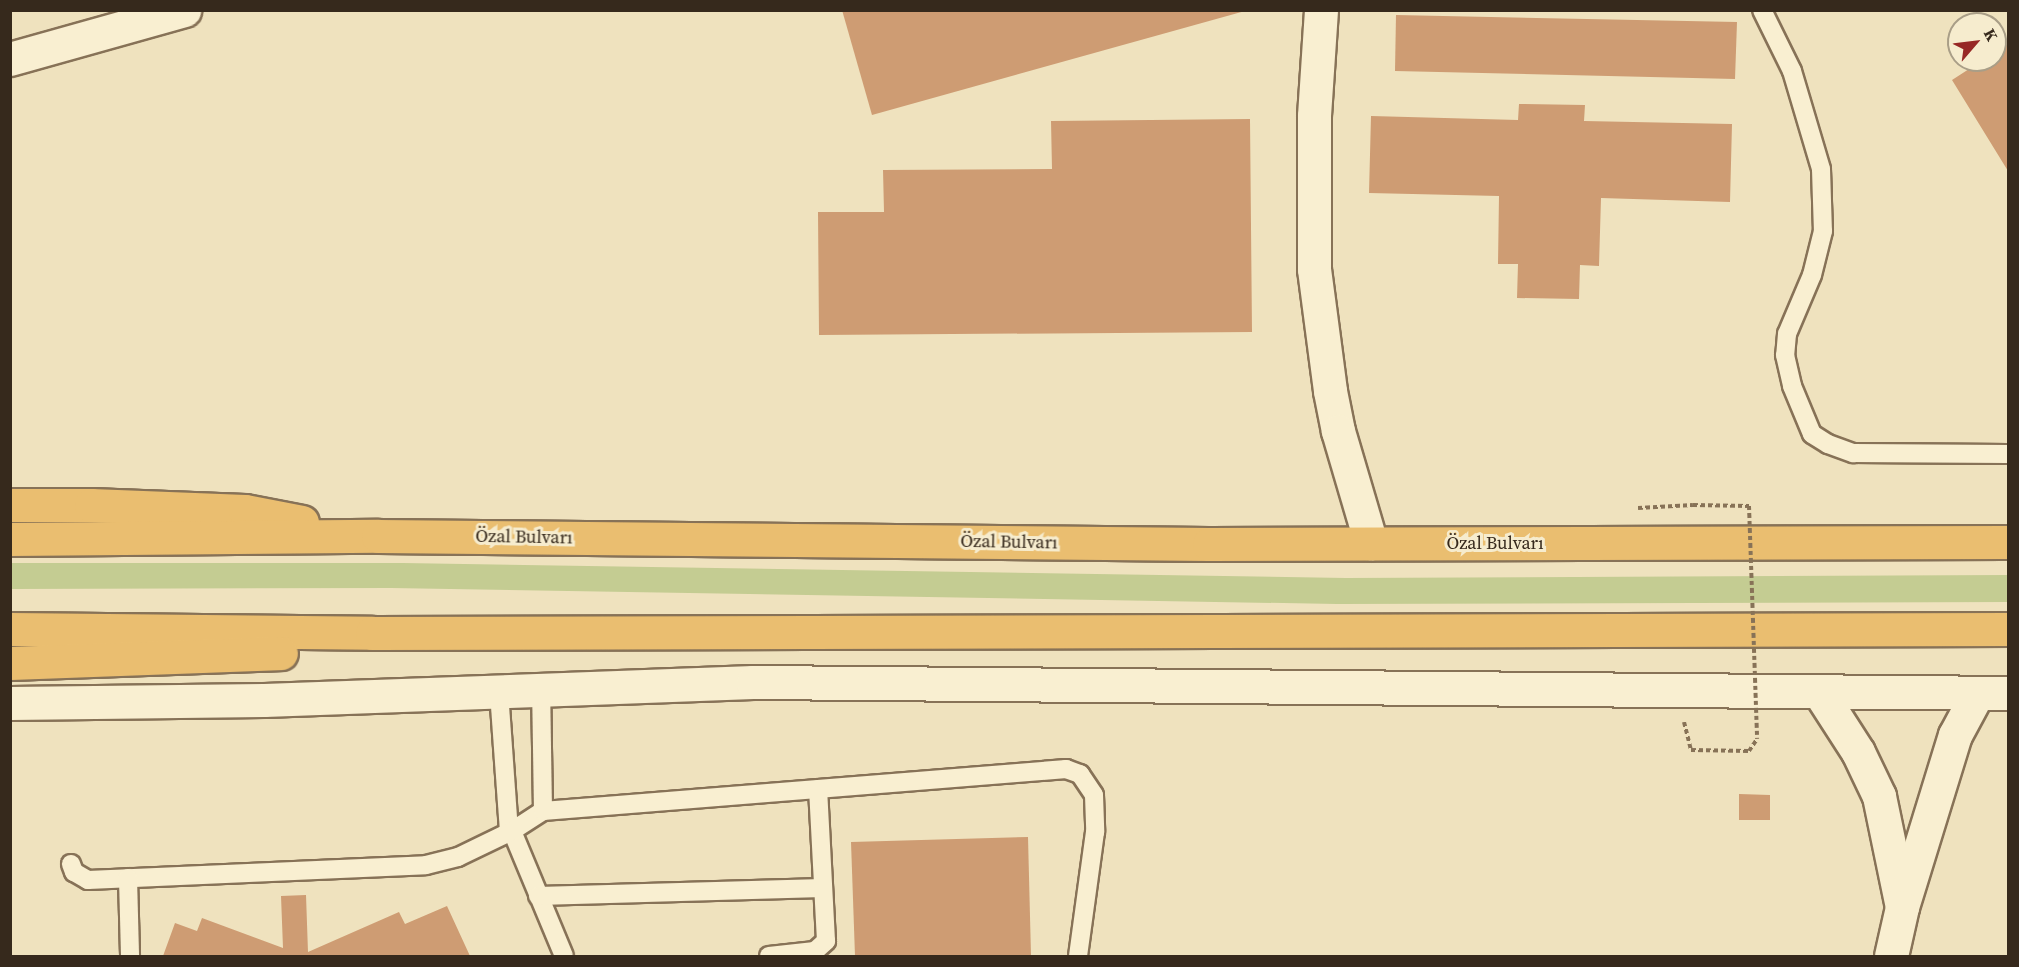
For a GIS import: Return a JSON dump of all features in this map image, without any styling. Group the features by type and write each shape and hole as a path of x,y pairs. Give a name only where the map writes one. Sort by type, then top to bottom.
{"highway":[{"path":"10,505 91,505 246,511 378,536"},
{"name":"Özal Bulvarı","path":"10,539 378,536 1371,543 2008,542"},
{"path":"10,629 372,633 1217,629 2008,629"},
{"path":"10,663 302,652 372,633"}],"street":[{"path":"10,59 184,10"},
{"path":"1321,10 1314,116 1314,269 1336,421 1371,543"},
{"path":"10,703 264,700 753,682 1993,694"},
{"path":"1820,693 1858,752 1879,796 1902,907"},
{"path":"1891,957 1902,907 1955,735 1993,694"}],"lane":[{"path":"1762,10 1792,71 1821,169 1824,231 1812,274 1787,334 1785,355 1792,386 1812,434 1828,444 1853,453 2008,454"},
{"path":"541,690 543,811"},
{"path":"499,692 510,832 564,957"},
{"path":"71,864 74,872 88,880 426,865 458,857 510,832 543,811 1065,769 1080,774 1094,795 1095,831 1078,957"},
{"path":"769,957 815,951 821,948 826,941 818,789"},
{"path":"128,878 130,957"},
{"path":"538,896 823,888"}],"path":[{"path":"1631,509 1693,505 1749,506 1756,739 1749,751 1691,750 1676,691"}],"green space":[{"path":"11,563 403,563 1346,578 2008,575 2008,602 1337,604 391,588 11,589"}],"building":[{"path":"842,10 1245,10 1245,11 872,115"},
{"path":"1396,15 1737,22 1735,79 1395,71"},
{"path":"2007,45 2008,171 1952,80 1964,72 2007,72"},
{"path":"1519,104 1585,105 1584,121 1732,124 1730,202 1601,198 1599,266 1580,265 1579,299 1517,298 1518,264 1498,264 1499,196 1369,193 1371,116 1518,120"},
{"path":"1250,119 1252,332 819,335 818,212 884,212 883,170 1052,169 1051,121"},
{"path":"1739,794 1770,795 1770,820 1739,820"},
{"path":"1028,837 1031,956 855,956 851,842"},
{"path":"306,895 308,952 399,912 405,924 447,906 470,956 163,956 175,923 197,931 202,918 283,948 281,896"}]}
